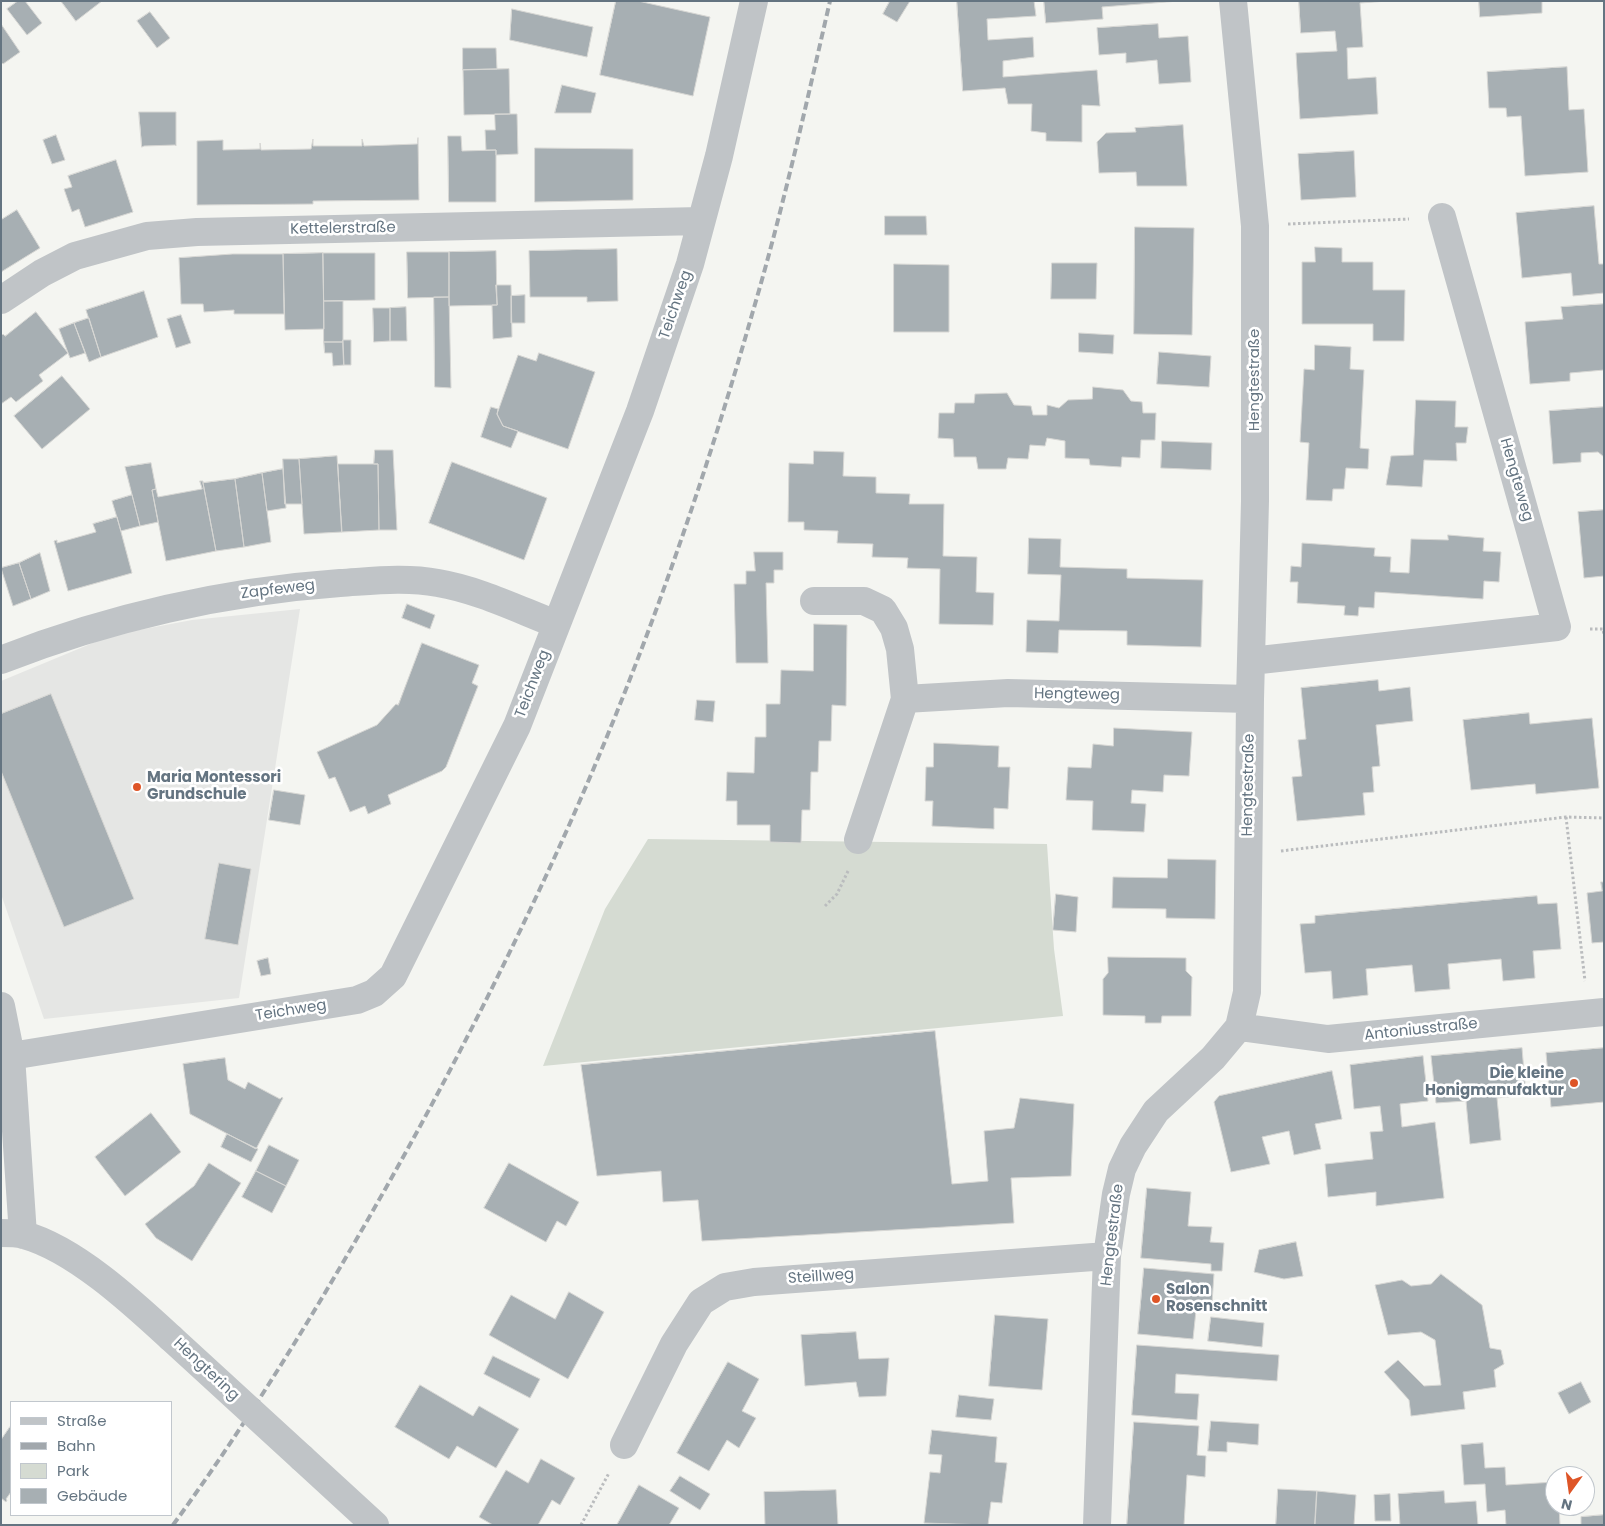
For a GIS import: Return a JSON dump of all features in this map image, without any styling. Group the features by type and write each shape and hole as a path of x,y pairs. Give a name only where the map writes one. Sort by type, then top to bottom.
{"street":[{"name":"Teichweg","path":"11,1056 357,1000 374,993 393,976 513,735 640,411 690,264 719,156 754,1"},
{"name":"Hengtestraße","path":"1097,1525 1108,1256 1116,1194 1122,1169 1133,1146 1156,1111 1213,1058 1239,1027 1247,992 1250,699 1255,491 1255,226 1233,1"},
{"name":"Hengteweg","path":"1251,661 1557,627 1442,217"},
{"name":"Kettelerstraße","path":"1,300 75,256 146,236 197,232 701,221"},
{"name":"Zapfeweg","path":"1,660 42,644 150,613 217,598 289,586 403,579 439,583 471,591 556,624"},
{"path":"814,601 864,601 883,610 894,628 900,649 905,699 858,840"},
{"name":"Hengteweg","path":"905,699 1008,694 1250,699"},
{"path":"1,1006 11,1056 12,1234"},
{"name":"Antoniusstraße","path":"1239,1027 1328,1039 1596,1013"},
{"name":"Hengtering","path":"12,1234 51,1245 84,1266 130,1300 375,1525"},
{"name":"Steillweg","path":"624,1445 674,1344 701,1302 725,1288 754,1282 1108,1256"}],"path":[{"path":"1255,226 1442,217"},
{"path":"1566,817 1596,1013"},
{"path":"1248,854 1566,817 1604,818"},
{"path":"825,906 841,887 858,840"},
{"path":"581,1525 624,1445"}],"shaded area":[{"name":"Maria Montessori Grundschule","path":"300,609 239,998 44,1019 1,894 1,681 112,635 192,620"}],"green space":[{"path":"648,839 1047,844 1054,949 1063,1016 543,1066 605,909"}],"building":[{"path":"18,1 25,1 42,23 27,35 7,9"},
{"path":"61,1 102,1 76,21"},
{"path":"616,1 638,1 710,17 693,96 600,75"},
{"path":"890,1 910,1 897,22 883,14"},
{"path":"957,1 1034,1 1036,16 987,19 988,40 1033,37 1034,57 1003,61 1003,77 1097,70 1100,106 1082,105 1082,142 1046,141 1046,133 1031,131 1032,104 1008,104 1005,88 963,91"},
{"path":"1044,1 1179,1 1102,7 1103,19 1046,23"},
{"path":"1299,1 1388,1 1360,3 1363,47 1347,48 1348,79 1376,77 1378,114 1300,119 1296,53 1337,51 1335,31 1301,33"},
{"path":"1479,1 1542,1 1542,13 1480,17"},
{"path":"512,9 593,27 587,57 510,40"},
{"path":"150,12 170,38 157,48 137,21"},
{"path":"1,24 20,52 3,64 1,62"},
{"path":"1158,24 1159,38 1188,36 1191,82 1159,84 1157,60 1126,63 1126,53 1099,55 1097,28"},
{"path":"463,48 496,48 497,69 463,70"},
{"path":"1567,67 1569,110 1584,109 1588,172 1525,176 1521,116 1507,117 1506,108 1489,108 1487,72"},
{"path":"509,69 510,114 464,115 463,70"},
{"path":"562,85 596,93 591,113 555,113"},
{"path":"139,112 176,112 176,146 142,147"},
{"path":"495,114 517,114 518,154 496,155 496,150 486,150 485,130 495,130"},
{"path":"1183,125 1187,186 1137,186 1136,172 1099,173 1097,142 1106,133 1136,132 1135,128"},
{"path":"56,135 65,160 52,164 43,140"},
{"path":"448,136 461,136 462,151 496,150 496,202 449,202"},
{"path":"418,138 419,200 313,201 313,204 197,205 197,141 223,140 223,150 260,149 260,143 261,150 311,149 313,139 313,146 362,146 362,139 364,146 417,144"},
{"path":"535,148 633,149 633,200 535,202"},
{"path":"1354,151 1356,197 1301,200 1298,154"},
{"path":"116,160 133,212 85,227 79,209 72,212 64,189 72,187 68,176"},
{"path":"1594,206 1599,264 1604,264 1604,293 1573,296 1571,273 1522,278 1516,213"},
{"path":"17,210 40,248 1,272 1,220"},
{"path":"885,216 926,216 927,235 885,235"},
{"path":"1135,227 1194,228 1192,335 1134,334"},
{"path":"1315,247 1342,248 1342,262 1373,262 1373,290 1405,290 1404,341 1373,341 1373,324 1302,324 1302,262 1315,262"},
{"path":"617,249 618,301 587,302 587,297 530,297 529,251"},
{"path":"496,251 497,305 449,306 449,252"},
{"path":"407,252 449,252 449,297 408,298"},
{"path":"323,253 375,253 375,300 324,301"},
{"path":"323,253 324,329 285,330 283,254"},
{"path":"233,254 283,254 284,314 234,314 234,310 204,312 203,304 181,304 179,258"},
{"path":"1052,263 1097,263 1096,299 1051,299"},
{"path":"894,264 949,265 949,332 894,332"},
{"path":"496,285 511,285 512,337 493,339 492,305 497,305"},
{"path":"144,291 158,337 101,357 86,310"},
{"path":"525,295 525,323 511,323 511,296"},
{"path":"434,297 449,297 451,388 435,387"},
{"path":"324,301 343,301 343,342 324,342"},
{"path":"1604,304 1604,370 1570,373 1570,381 1530,384 1525,322 1563,319 1561,307"},
{"path":"406,307 407,341 390,341 390,308"},
{"path":"373,308 390,308 390,341 374,342"},
{"path":"36,312 68,353 39,375 43,381 16,402 11,397 1,404 1,336 3,334 5,336"},
{"path":"181,315 191,343 176,348 167,319"},
{"path":"89,318 101,357 89,362 74,323"},
{"path":"74,323 85,353 70,358 59,329"},
{"path":"1079,333 1114,335 1113,354 1079,352"},
{"path":"343,340 351,340 351,365 344,365"},
{"path":"324,342 343,342 344,365 333,366 332,353 325,353"},
{"path":"1315,345 1351,347 1350,369 1364,370 1360,448 1369,449 1368,469 1346,468 1344,489 1333,489 1332,501 1306,500 1309,443 1300,442 1304,369 1314,370"},
{"path":"1159,352 1211,356 1209,387 1157,384"},
{"path":"539,353 595,372 568,449 503,426 497,414 518,355 536,361"},
{"path":"62,376 90,409 42,449 14,416"},
{"path":"1093,387 1123,390 1131,401 1142,402 1143,413 1156,413 1155,440 1141,440 1140,458 1122,457 1121,467 1090,465 1089,459 1065,458 1065,441 1047,438 1045,446 1030,445 1028,459 1008,458 1006,469 978,469 976,457 954,457 953,439 938,438 939,413 954,413 955,403 974,403 975,394 1007,393 1014,405 1031,406 1033,415 1047,415 1047,405 1059,408 1068,400 1092,399"},
{"path":"1416,400 1456,401 1455,427 1468,427 1466,443 1456,443 1457,461 1424,460 1422,487 1386,485 1391,456 1413,455"},
{"path":"491,407 498,409 497,414 503,426 518,431 511,448 481,437"},
{"path":"1604,407 1604,457 1598,452 1581,453 1581,462 1553,464 1549,411"},
{"path":"1162,441 1212,443 1211,470 1161,468"},
{"path":"375,450 393,450 397,530 379,530 378,464 374,464"},
{"path":"814,451 844,452 843,476 876,477 876,493 910,494 909,504 944,504 943,556 977,557 976,592 994,593 993,625 939,624 940,569 907,568 908,558 872,557 873,544 837,543 838,531 804,530 804,522 788,522 789,463 813,464"},
{"path":"337,456 342,532 304,534 299,459"},
{"path":"283,459 299,459 302,504 285,504"},
{"path":"452,462 547,498 524,560 429,523"},
{"path":"151,463 156,489 152,490 158,522 140,526 125,467"},
{"path":"338,464 378,464 379,530 342,532"},
{"path":"283,469 286,508 267,511 262,473"},
{"path":"262,473 271,542 244,547 235,479"},
{"path":"235,479 244,547 216,551 203,483"},
{"path":"200,481 203,481 216,551 166,561 152,490 156,489 158,497 202,489"},
{"path":"132,495 140,526 121,531 112,501"},
{"path":"1604,510 1604,576 1584,578 1578,512"},
{"path":"117,517 132,573 68,591 54,541 57,540 57,543 96,532 93,524"},
{"path":"1448,535 1484,538 1483,551 1501,552 1499,582 1484,581 1483,599 1375,592 1374,608 1359,607 1358,616 1344,615 1345,606 1297,603 1298,582 1290,582 1291,566 1301,567 1302,543 1375,548 1374,556 1391,557 1390,572 1409,573 1411,539 1448,540"},
{"path":"1029,538 1061,539 1060,567 1127,569 1127,578 1203,580 1201,647 1127,645 1127,631 1059,630 1058,653 1026,652 1027,620 1059,621 1061,575 1028,574"},
{"path":"754,552 783,552 783,570 774,570 774,583 766,583 768,663 736,663 734,584 746,584 746,571 755,571"},
{"path":"40,553 50,591 31,599 19,563"},
{"path":"19,563 31,599 13,606 1,568"},
{"path":"407,604 435,615 430,629 402,618"},
{"path":"814,624 847,625 846,706 832,705 831,741 819,741 818,772 811,772 810,810 802,810 801,843 770,842 770,825 737,825 737,801 726,801 727,772 754,773 755,737 766,737 766,704 780,704 781,670 813,671"},
{"path":"422,643 479,665 472,683 478,686 446,767 442,771 388,795 391,804 368,814 365,806 350,812 335,777 329,779 317,752 377,725 396,704 398,705"},
{"path":"1378,680 1379,691 1410,687 1413,721 1376,725 1380,766 1372,767 1374,792 1363,793 1365,815 1297,821 1292,777 1302,776 1298,740 1306,739 1301,688"},
{"path":"51,694 134,899 64,927 1,771 1,714"},
{"path":"697,700 715,701 713,722 695,720"},
{"path":"1529,713 1530,724 1592,718 1599,788 1536,794 1535,784 1471,790 1463,720"},
{"path":"1114,728 1192,732 1189,776 1164,775 1163,792 1132,790 1131,803 1146,804 1144,832 1092,830 1093,801 1066,800 1068,767 1091,768 1093,744 1113,746"},
{"path":"934,743 999,746 998,767 1010,767 1008,809 994,808 994,829 932,826 933,801 925,801 926,767 933,767"},
{"path":"274,790 305,795 300,825 269,820"},
{"path":"1168,859 1216,860 1215,919 1166,918 1166,909 1112,908 1113,877 1167,878"},
{"path":"219,863 251,869 238,945 205,939"},
{"path":"1601,882 1604,882 1604,942 1592,943 1587,893 1602,891"},
{"path":"1056,894 1078,897 1076,932 1053,930"},
{"path":"1537,896 1538,904 1557,903 1561,949 1533,951 1535,978 1503,981 1501,959 1448,964 1450,989 1415,992 1412,965 1366,969 1368,995 1333,999 1331,971 1305,973 1300,924 1315,923 1315,916"},
{"path":"1108,957 1186,958 1186,971 1192,977 1191,1016 1162,1016 1161,1023 1145,1023 1145,1016 1103,1015 1103,979 1108,973"},
{"path":"268,958 271,974 261,976 257,961"},
{"path":"935,1031 952,1184 988,1181 984,1131 1014,1128 1020,1098 1074,1104 1071,1176 1011,1178 1014,1223 702,1241 698,1200 663,1202 661,1171 597,1176 581,1065"},
{"path":"1522,1048 1526,1095 1497,1098 1501,1140 1470,1144 1466,1101 1436,1103 1431,1056"},
{"path":"1604,1048 1604,1102 1551,1107 1546,1053"},
{"path":"1423,1056 1428,1101 1400,1104 1402,1127 1435,1122 1444,1198 1376,1206 1376,1192 1328,1197 1325,1164 1373,1159 1370,1132 1383,1131 1380,1106 1354,1109 1350,1065"},
{"path":"225,1058 228,1080 245,1089 248,1082 280,1099 283,1098 256,1149 190,1114 183,1064"},
{"path":"1332,1071 1342,1119 1315,1124 1321,1149 1294,1155 1289,1131 1262,1137 1270,1164 1231,1172 1214,1102 1219,1096"},
{"path":"151,1113 181,1152 125,1196 95,1157"},
{"path":"227,1134 258,1149 251,1162 221,1147"},
{"path":"269,1145 299,1160 286,1186 256,1171"},
{"path":"209,1163 241,1183 192,1261 156,1238 145,1224 194,1186"},
{"path":"509,1163 579,1202 566,1226 557,1221 546,1242 484,1208"},
{"path":"256,1171 286,1186 272,1213 242,1197"},
{"path":"1147,1188 1191,1192 1188,1226 1212,1227 1210,1242 1224,1243 1222,1271 1211,1271 1211,1264 1141,1258"},
{"path":"1296,1242 1303,1276 1284,1279 1254,1272 1259,1250"},
{"path":"1144,1268 1214,1274 1212,1303 1197,1301 1193,1339 1138,1334"},
{"path":"1441,1274 1482,1305 1490,1348 1501,1350 1504,1364 1494,1370 1496,1387 1463,1392 1465,1409 1411,1416 1409,1400 1384,1372 1398,1360 1424,1386 1441,1385 1435,1340 1421,1332 1388,1335 1375,1285 1402,1280 1411,1286 1431,1284"},
{"path":"569,1292 604,1312 568,1379 489,1335 511,1295 555,1319"},
{"path":"995,1315 1048,1319 1042,1390 989,1386"},
{"path":"1211,1317 1264,1323 1262,1347 1208,1341"},
{"path":"856,1332 859,1359 889,1358 886,1396 859,1397 856,1382 805,1386 801,1335"},
{"path":"1137,1345 1279,1355 1277,1381 1176,1374 1175,1393 1199,1394 1197,1420 1132,1415"},
{"path":"493,1356 540,1379 530,1398 484,1374"},
{"path":"728,1362 759,1379 742,1411 756,1418 739,1448 727,1440 709,1471 677,1453"},
{"path":"1581,1382 1591,1402 1569,1414 1558,1393"},
{"path":"420,1385 473,1416 479,1406 519,1429 496,1468 457,1446 449,1459 395,1427"},
{"path":"959,1395 994,1399 991,1420 956,1417"},
{"path":"1211,1421 1259,1424 1258,1445 1227,1442 1227,1452 1208,1451"},
{"path":"1134,1422 1199,1426 1197,1455 1206,1456 1205,1477 1187,1475 1184,1525 1127,1525"},
{"path":"10,1427 10,1493 6,1502 1,1498 1,1440"},
{"path":"932,1430 997,1437 995,1462 1007,1463 1002,1503 991,1502 988,1525 924,1523 930,1472 940,1473 942,1455 929,1454"},
{"path":"1483,1443 1485,1468 1505,1467 1506,1485 1545,1483 1545,1516 1560,1516 1560,1525 1506,1525 1505,1510 1487,1512 1485,1484 1464,1485 1461,1445"},
{"path":"541,1459 575,1478 560,1505 552,1500 538,1525 493,1525 479,1517 506,1470 528,1483"},
{"path":"680,1476 710,1494 700,1510 670,1491"},
{"path":"639,1485 679,1508 669,1525 617,1525"},
{"path":"1278,1489 1317,1491 1315,1525 1276,1525"},
{"path":"836,1490 838,1525 765,1525 764,1492"},
{"path":"1317,1491 1356,1495 1354,1525 1315,1525"},
{"path":"1444,1491 1445,1503 1476,1501 1478,1525 1400,1525 1398,1494"},
{"path":"1390,1494 1391,1521 1375,1521 1374,1495"},
{"path":"1604,1515 1604,1525 1581,1525 1581,1517"}],"railway":[{"path":"173,1525 232,1441 288,1354 392,1177 452,1066 527,916 606,740 660,599 732,383 794,157 830,1"}],"place":[{"name":"Maria Montessori Grundschule","path":"137,787"},
{"name":"Die kleine Honigmanufaktur","path":"1574,1083"},
{"name":"Salon Rosenschnitt","path":"1156,1299"}]}
